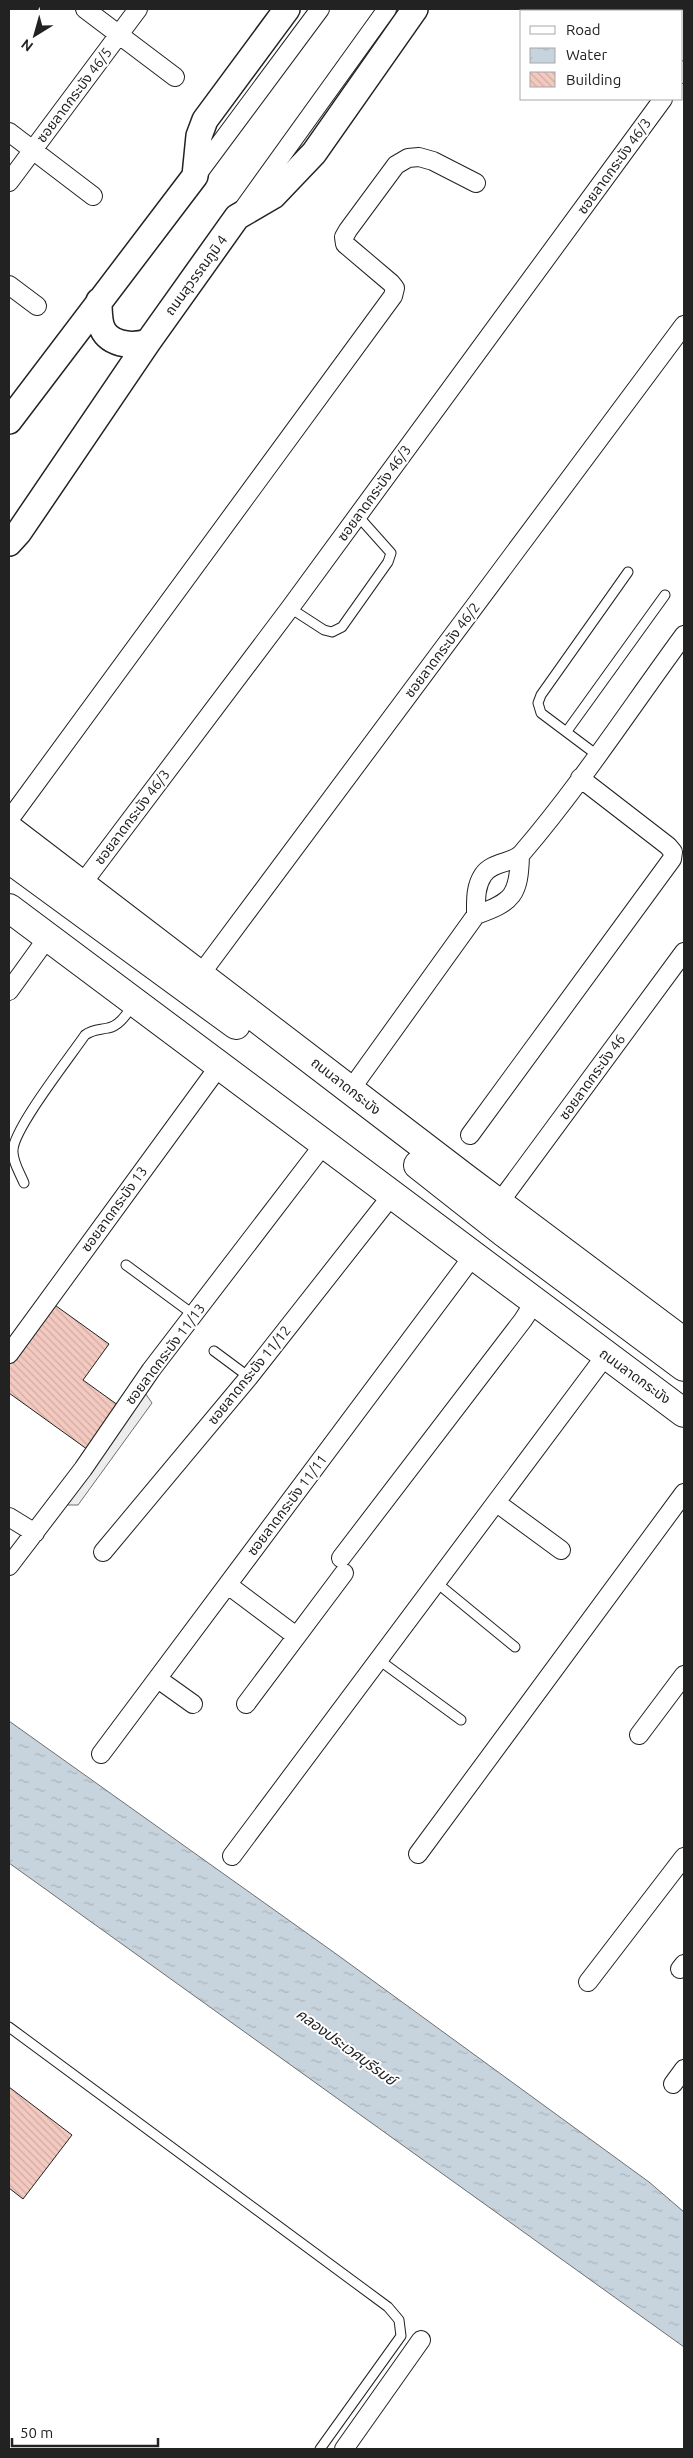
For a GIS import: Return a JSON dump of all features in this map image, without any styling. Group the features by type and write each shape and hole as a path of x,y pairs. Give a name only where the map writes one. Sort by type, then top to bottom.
{"main road":[{"name":"ถนนลาดกระบัง","path":"9,829 351,1089 684,1347"},
{"path":"9,859 293,1067 503,1232 684,1347"},
{"path":"9,893 684,1387"},
{"name":"ถนนลาดกระบัง","path":"9,908 684,1413"}],"street":[{"path":"85,9 175,77"},
{"name":"ซอยลาดกระบัง 46/5","path":"9,182 138,9"},
{"path":"195,176 199,136 205,120 287,9"},
{"path":"9,422 320,9"},
{"name":"ถนนสุวรรณภูมิ 4","path":"12,542 148,342 386,9"},
{"path":"237,217 273,196 314,153 415,9"},
{"name":"ซอยลาดกระบัง 46/3","path":"82,884 290,608 662,100"},
{"path":"9,132 93,196"},
{"path":"9,820 393,296 395,288 391,283 345,244 344,237 348,230 396,165 408,158 419,157 433,161 476,183"},
{"path":"9,286 37,306"},
{"path":"99,301 102,326 110,337 122,344 135,346 148,342"},
{"name":"ซอยลาดกระบัง 46/2","path":"200,975 684,325"},
{"path":"351,1089 476,915 477,889 484,873 497,864 520,855 580,778 684,635"},
{"path":"470,1135 672,859 673,852 668,846 580,778"},
{"path":"476,915 499,907 513,896 519,880 520,855"},
{"path":"9,991 48,937"},
{"name":"ซอยลาดกระบัง 46","path":"499,1203 684,952"},
{"name":"ซอยลาดกระบัง 13","path":"9,1354 220,1066"},
{"name":"ซอยลาดกระบัง 11/13","path":"9,1566 35,1533 152,1370 324,1144"},
{"name":"ซอยลาดกระบัง 11/12","path":"103,1552 249,1377 392,1195"},
{"name":"ซอยลาดกระบัง 11/11","path":"101,1754 473,1256"},
{"path":"246,1704 296,1636 342,1565 523,1320 534,1302"},
{"path":"232,1856 606,1355"},
{"path":"418,1854 684,1493"},
{"path":"497,1503 561,1550"},
{"path":"9,1517 35,1533"},
{"path":"228,1584 296,1636"},
{"path":"639,1735 684,1675"},
{"path":"158,1679 193,1704"},
{"path":"588,1982 684,1857"},
{"path":"673,2084 684,2069"},
{"path":"344,2449 421,2340"}],"lane":[{"path":"290,608 324,630 332,632 342,627 388,562 391,553 358,516"},
{"path":"596,755 542,713 538,703 541,695 628,572"},
{"path":"567,731 665,595"},
{"path":"24,1183 15,1163 13,1150 19,1130 85,1035 116,1025 135,1002"},
{"path":"126,1265 194,1315"},
{"path":"214,1351 249,1377"},
{"path":"437,1583 515,1647"},
{"path":"379,1660 461,1720"},
{"path":"9,2028 388,2307 399,2320 401,2336 320,2449"}],"shaded area":[{"path":"143,1390 152,1403 78,1505 62,1505"}],"water":[{"name":"คลองประเวศบุรีรมย์","path":"9,1721 339,1956 649,2182 684,2212 684,2347 9,1863"}],"building":[{"path":"52,1303 109,1344 83,1380 122,1408 91,1452 9,1393 9,1364"},
{"path":"9,2087 72,2135 23,2199 9,2188"}]}
